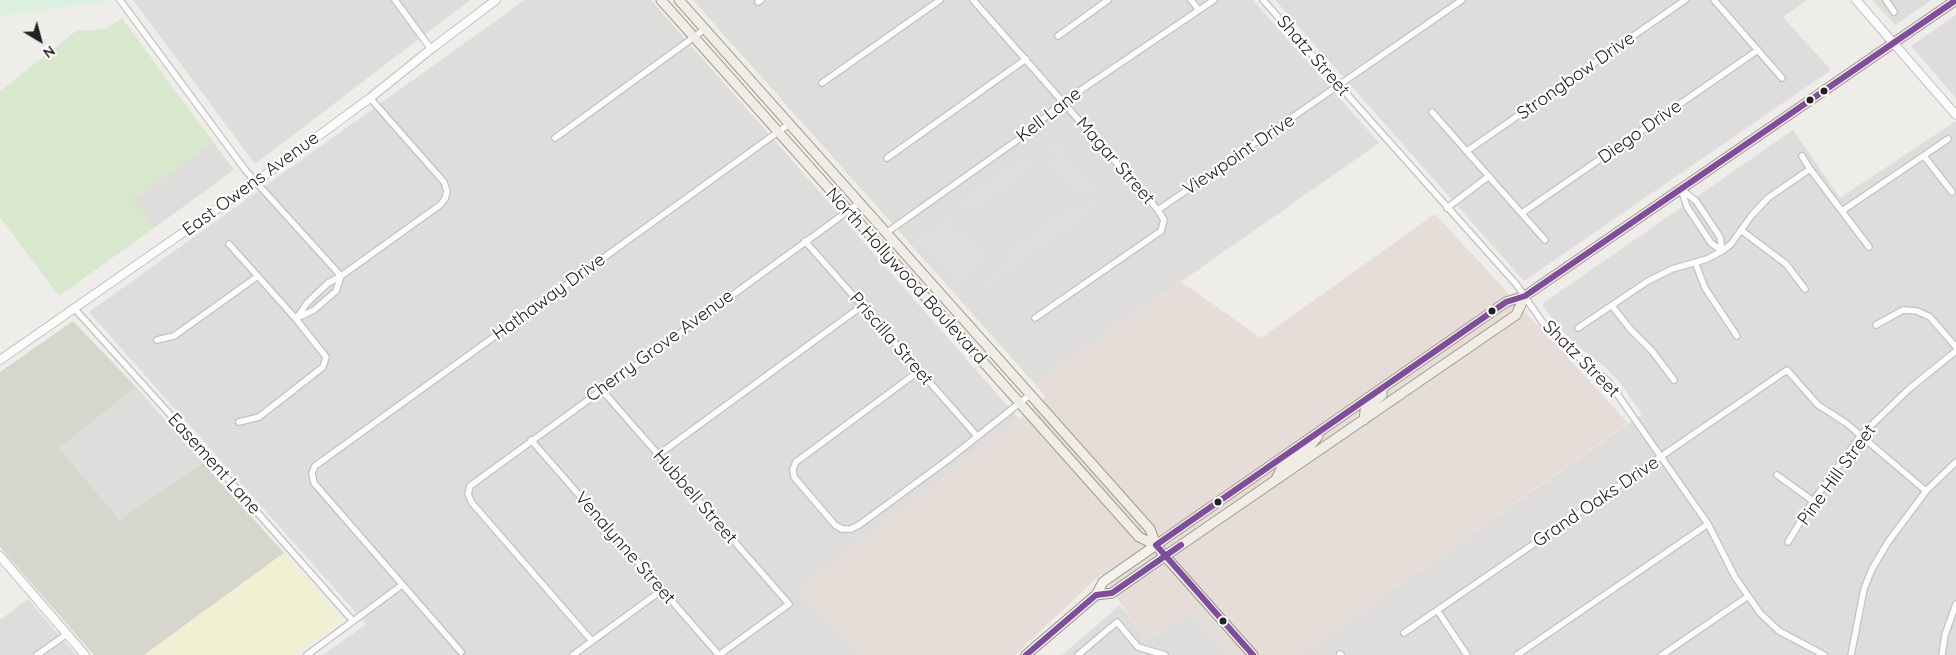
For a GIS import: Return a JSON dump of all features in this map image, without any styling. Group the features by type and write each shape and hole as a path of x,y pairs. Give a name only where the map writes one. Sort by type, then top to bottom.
{"main road":[{"name":"North Hollywood Boulevard","path":"661,0 1140,538 1156,545"},
{"name":"North Hollywood Boulevard","path":"680,0 1089,459 1150,529 1156,545 1165,556 1253,655"},
{"path":"1026,655 1096,595 1103,582 1506,302 1525,296 1956,0"},
{"path":"1096,595 1112,593 1516,315 1525,296"},
{"path":"1364,420 1365,411 1382,395 1382,388"},
{"path":"1276,480 1283,465 1316,441 1318,432"},
{"path":"1078,468 1089,459"}],"street":[{"path":"120,0 246,171 341,276"},
{"path":"395,0 431,49"},
{"name":"East Owens Avenue","path":"0,360 257,181 370,98 496,0"},
{"path":"822,83 940,0"},
{"name":"Magar Street","path":"972,0 1158,210"},
{"path":"1058,36 1108,0"},
{"path":"1191,0 1199,10"},
{"name":"Kell Lane","path":"886,233 1023,136 1063,102 1214,0"},
{"name":"Shatz Street","path":"1263,0 1516,284 1543,323 1566,347 1608,381 1708,524 1734,577 1760,613 1779,630 1824,655"},
{"name":"Viewpoint Drive","path":"1158,210 1462,0"},
{"name":"Strongbow Drive","path":"1466,151 1685,0"},
{"path":"1714,0 1782,78"},
{"path":"1856,0 1956,115"},
{"path":"1886,0 1894,12"},
{"path":"555,138 705,29"},
{"name":"Diego Drive","path":"1522,213 1758,50"},
{"path":"887,158 1026,59"},
{"path":"296,319 307,302 328,283 341,276 445,200 444,182 370,98"},
{"path":"1432,112 1546,240"},
{"name":"Hathaway Drive","path":"402,585 314,483 312,474 315,466 789,124"},
{"path":"1842,211 1948,139"},
{"path":"1802,156 1869,247"},
{"path":"1924,156 1952,192"},
{"path":"1578,328 1648,281 1672,268 1707,259 1722,251 1731,244 1768,198 1810,169"},
{"path":"1447,208 1489,176"},
{"path":"1681,189 1687,207 1711,243 1722,251"},
{"path":"1681,189 1696,201 1720,237 1722,251"},
{"name":"Cherry Grove Avenue","path":"592,641 472,503 468,494 470,486 859,203"},
{"path":"1035,318 1161,230 1164,220 1158,210"},
{"path":"1741,230 1786,264 1805,289"},
{"name":"Priscilla Street","path":"805,241 977,436"},
{"path":"229,244 296,319 326,357 323,367 259,417 239,422"},
{"path":"1695,262 1705,288 1737,336"},
{"path":"157,340 174,336 258,276"},
{"path":"296,319 314,310 336,291 341,276"},
{"path":"658,455 862,306"},
{"path":"1612,306 1631,330 1652,350 1674,380"},
{"name":"Easement Lane","path":"74,308 353,621"},
{"path":"1876,325 1903,310 1917,311 1930,317 1956,347"},
{"name":"Pine Hill Street","path":"1788,542 1813,501 1861,435 1909,389 1956,351"},
{"name":"Grand Oaks Drive","path":"1404,633 1787,370 1818,405 1861,435"},
{"path":"920,371 796,462 794,477 834,525 842,529 851,529 859,525 1030,394"},
{"name":"Hubbell Street","path":"601,389 789,604 719,655"},
{"path":"1861,435 1926,491"},
{"name":"Venalynne Street","path":"531,440 719,655"},
{"path":"1851,655 1864,589 1872,569 1888,542 1926,491 1956,462"},
{"path":"1778,475 1813,501"},
{"path":"1517,655 1708,524"},
{"path":"0,556 85,655"},
{"path":"307,655 402,585 461,652"},
{"path":"573,655 662,590"},
{"path":"1662,655 1747,597"},
{"path":"1942,655 1945,635 1956,604"},
{"path":"1437,610 1467,655"},
{"path":"1078,655 1117,622 1138,647 1165,655"},
{"path":"37,655 66,634"}],"shaded area":[{"path":"133,0 470,0 255,164"},
{"path":"525,0 651,0 1019,419 798,591 863,655 323,655 366,624 89,312"},
{"path":"693,0 1253,0 1379,143 1035,384"},
{"path":"1275,0 1807,0 1783,17 1831,70 1524,281"},
{"path":"1872,0 1932,0 1895,25"},
{"path":"1956,15 1956,98 1911,46"},
{"path":"1956,121 1956,655 1299,655 1642,414 1620,383 1606,368 1573,342 1556,324 1542,304 1793,130 1840,198"},
{"path":"1054,139 1097,187 1086,196 1083,194 1078,198 1048,164 1054,159 1042,147"},
{"path":"213,142 234,170 154,228 133,200"},
{"path":"1024,154 1034,169 967,217 957,202"},
{"path":"1094,197 1101,207 983,290 978,284 1009,263 1002,253 1069,206 1073,211"},
{"path":"1435,214 1628,423 1299,655 1230,655 1190,610 1146,640 1101,574 1015,655 863,655 798,591 1046,397 1035,384 1181,282 1261,338"},
{"path":"945,215 952,222 952,229 958,225 991,260 962,283 968,290 963,294 915,242"},
{"path":"73,321 136,387 59,448 120,520 203,463 284,553 144,655 94,655 0,547 0,372"},
{"path":"136,387 203,463 121,521 59,448"},
{"path":"28,599 76,655 0,655 0,620"},
{"path":"1120,605 1147,640 1190,610 1230,655 1062,655"}],"green space":[{"path":"0,0 108,0 109,1 0,16"},
{"path":"122,18 213,142 134,200 154,228 59,296 0,217 0,91 76,31 105,29"}],"sand":[{"path":"284,553 341,620 295,655 144,655"}],"transit line":[{"path":"1253,655 1156,545 1506,302 1525,296 1956,0"},
{"path":"1026,655 1096,595 1112,593 1181,545"}]}
